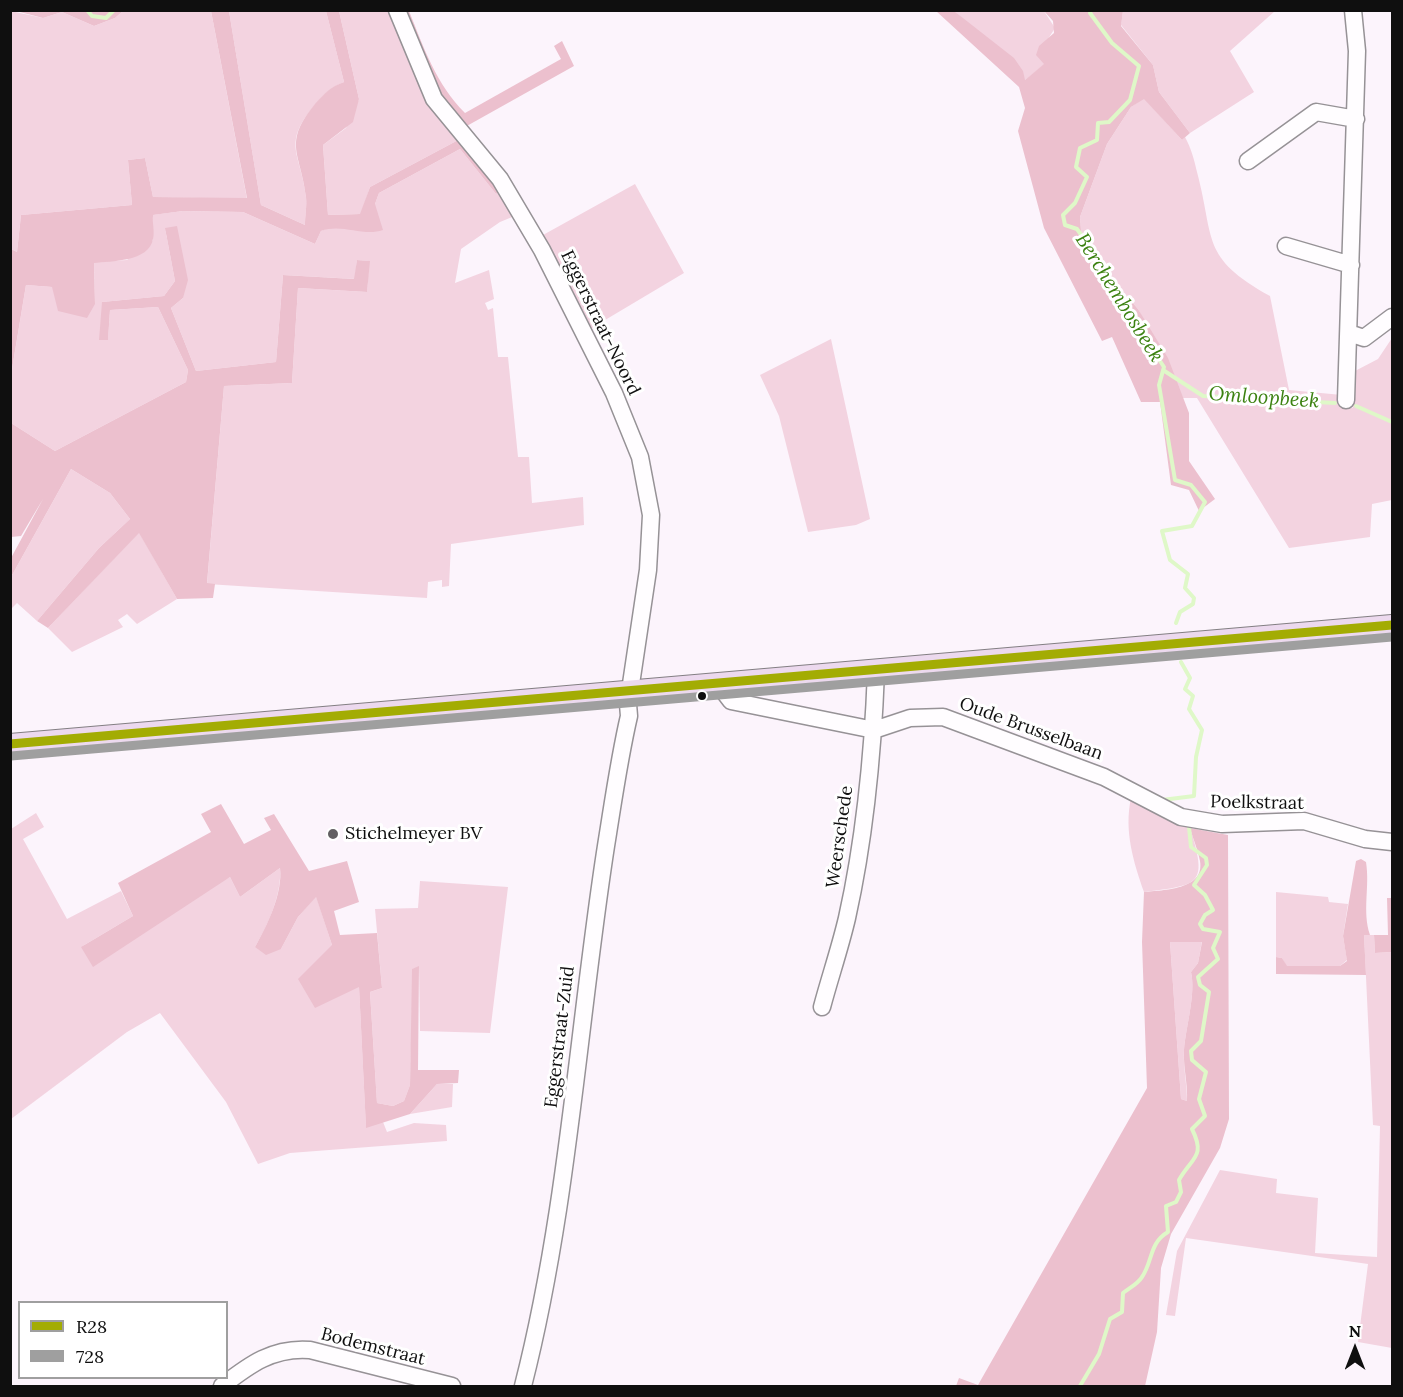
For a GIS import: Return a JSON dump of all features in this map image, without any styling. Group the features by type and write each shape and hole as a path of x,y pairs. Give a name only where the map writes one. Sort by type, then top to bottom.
{"main road":[{"path":"10,744 1392,625"}],"street":[{"name":"Eggerstraat-Noord","path":"396,10 434,99 500,178 542,250 614,393 640,458 651,515 648,570 631,691"},
{"path":"1346,400 1356,119 1357,51 1353,10"},
{"path":"1248,161 1316,112 1356,119"},
{"path":"1286,246 1351,265"},
{"path":"1349,333 1364,338 1392,317"},
{"name":"Weerschede","path":"822,1007 847,918 864,814 874,730 876,671"},
{"name":"Oude Brusselbaan","path":"718,684 731,701 874,730 910,718 943,717 1104,777 1168,812 1190,819"},
{"name":"Eggerstraat-Zuid","path":"523,1386 546,1284 595,920 631,691"},
{"name":"Poelkstraat","path":"1190,819 1222,824 1304,821 1365,839 1392,842"},
{"name":"Bodemstraat","path":"222,1386 257,1360 298,1350 310,1350 452,1386"}],"shaded area":[{"path":"123,10 115,18 94,26 62,12 43,18 16,11"},
{"path":"11,11 43,18 62,12 94,26 115,18 123,11 211,11 247,199 153,197 145,158 128,160 132,205 21,215 17,252 11,249"},
{"path":"211,11 229,11 261,205 305,225 306,197 296,139 299,129 315,104 331,88 344,82 326,11 339,11 359,99 353,122 323,145 328,215 360,214 370,187 462,138 502,190 496,194 460,149 379,193 375,204 383,230 375,232 329,229 321,231 315,244 243,212 183,211 153,215 153,239 150,247 144,252 119,261 94,263 95,304 87,318 58,311 52,287 26,285 11,375 11,249 17,252 21,215 132,205 128,160 145,158 153,197 247,198"},
{"path":"229,11 326,11 344,82 322,97 305,118 296,140 306,197 305,225 261,205"},
{"path":"339,11 393,11 462,138 370,187 361,214 328,215 323,145 346,128 359,99"},
{"path":"403,11 409,11 438,78 465,113 561,59 554,46 562,41 574,66 465,127 443,103"},
{"path":"936,11 954,11 1014,58 1023,71 1025,80 1044,64 1036,55 1039,46 1054,33 1053,21 1044,11 1123,11 1121,26 1153,65 1159,92 1190,133 1182,140 1144,99 1131,107 1107,144 1080,217 1082,244 1138,309 1168,358 1189,413 1189,461 1215,499 1199,511 1189,490 1171,485 1160,402 1141,402 1112,337 1102,341 1044,228 1018,131 1025,108 1019,87"},
{"path":"954,11 1044,11 1055,28 1048,39 1045,64 1024,81 978,32"},
{"path":"1123,11 1275,11 1230,51 1254,92 1190,133 1159,92 1153,65 1121,25"},
{"path":"1144,98 1182,140 1185,137 1187,141 1196,167 1214,245 1221,258 1232,270 1270,296 1289,390 1342,395 1342,406 1353,408 1355,371 1378,359 1392,338 1392,500 1372,504 1370,537 1289,548 1197,398 1183,398 1138,309 1082,244 1080,217 1107,144 1131,107"},
{"path":"460,149 496,194 502,190 517,215 500,222 461,249 455,283 489,270 494,299 485,303 488,310 493,308 498,357 508,357 518,457 529,457 532,503 583,497 584,525 451,544 449,586 442,587 442,580 428,582 427,598 207,584 224,386 292,383 298,288 367,292 369,261 357,260 355,279 283,275 276,362 196,371 171,308 183,298 165,228 175,281 164,296 102,302 108,339 110,310 158,307 188,370 186,382 55,451 11,423 11,375 26,285 52,287 95,304 94,262 127,260 153,240 152,215 183,211 243,212 315,244 321,231 332,226 348,228 375,204 379,193"},
{"path":"635,184 684,273 590,329 543,235"},
{"path":"177,226 188,280 183,298 171,308 196,371 276,362 283,275 354,279 357,260 370,261 367,292 298,288 292,383 224,386 207,583 215,584 213,598 177,599 139,533 48,628 37,621 99,548 130,519 110,493 71,469 11,577 11,558 43,499 21,536 11,537 11,423 55,451 186,382 188,370 158,307 110,310 108,340 99,340 102,302 164,296 175,281 165,228"},
{"path":"831,339 870,519 856,525 808,532 779,416 760,375"},
{"path":"71,469 110,493 130,519 99,548 37,621 17,603 11,609 11,577"},
{"path":"139,532 177,599 137,624 127,614 118,620 123,627 72,652 48,628"},
{"path":"1131,798 1190,828 1198,861 1195,879 1177,887 1144,892 1136,869 1129,834"},
{"path":"221,804 244,844 271,830 264,818 274,814 309,871 347,861 359,902 334,911 340,935 377,933 382,988 370,992 377,1103 393,1106 404,1101 410,1085 412,969 419,966 418,1070 459,1070 458,1083 437,1084 410,1114 366,1128 359,987 315,1008 298,979 332,945 316,897 298,917 281,949 266,955 255,947 277,898 280,868 240,897 230,877 93,967 81,947 133,916 118,883 211,832 201,814"},
{"path":"36,813 44,827 23,839 67,919 121,891 133,916 81,947 230,877 240,897 280,868 279,888 273,909 255,947 281,949 298,917 316,896 332,945 359,986 366,1127 383,1122 387,1132 414,1123 446,1125 447,1141 290,1153 258,1164 226,1102 160,1013 127,1032 11,1119 11,829"},
{"path":"1190,828 1228,835 1229,1119 1220,1148 1171,1234 1161,1268 1157,1332 1145,1386 956,1386 959,1378 978,1385 1147,1088 1142,942 1144,892 1181,887 1196,878 1200,871 1200,861","holes":["1170,942 1202,942 1198,963 1191,972 1192,1000 1184,1050 1187,1101 1181,1099"]},
{"path":"1361,859 1366,862 1367,917 1370,935 1364,935 1366,975 1276,974 1276,957 1282,958 1287,966 1340,966 1347,961 1343,936 1356,861"},
{"path":"420,881 508,887 490,1033 420,1031 419,967 413,969 410,1085 404,1101 393,1106 377,1103 370,992 382,988 375,909 418,908"},
{"path":"1276,892 1328,897 1329,902 1348,904 1343,936 1347,960 1340,966 1286,966 1282,958 1276,957"},
{"path":"1387,898 1392,898 1392,952 1375,953 1374,935 1388,935"},
{"path":"1364,935 1374,935 1375,953 1392,952 1392,1348 1358,1342 1368,1264 1186,1238 1175,1316 1166,1315 1177,1251 1220,1170 1277,1179 1276,1193 1318,1198 1315,1253 1377,1257 1380,1126 1373,1125"},
{"path":"1202,941 1198,963 1191,972 1192,1000 1184,1050 1187,1101 1181,1099 1170,942"},
{"path":"437,1084 453,1084 452,1107 410,1114"}],"waterway":[{"name":"Berchembosbeek","path":"87,10 92,16 106,18 114,10"},
{"name":"Berchembosbeek","path":"1091,10 1090,13 1112,43 1139,66 1130,100 1109,122 1098,123 1097,140 1080,148 1076,167 1087,177 1075,203 1063,215 1065,225 1077,229 1106,270 1108,280 1120,301 1164,367 1159,385 1175,480 1191,485 1205,502 1192,526 1162,531 1170,560 1188,574 1185,588 1194,598 1193,604 1180,612 1176,623"},
{"name":"Omloopbeek","path":"1163,370 1203,396 1335,403"},
{"name":"Omloopbeek","path":"1356,406 1392,422"},
{"name":"Berchembosbeek","path":"1162,800 1194,796 1196,757 1202,730 1189,709 1193,696 1185,689 1190,678 1181,662"},
{"name":"Berchembosbeek","path":"1080,1386 1099,1354 1110,1319 1122,1312 1123,1293 1140,1279 1157,1241 1168,1232 1166,1206 1176,1202 1181,1192 1179,1180 1196,1156 1198,1146 1192,1129 1205,1116 1199,1099 1206,1072 1192,1060 1191,1051 1201,1041 1209,992 1200,985 1198,977 1218,959 1213,948 1220,932 1203,929 1200,924 1205,915 1213,910 1205,895 1194,885 1207,865 1206,858 1191,847 1189,827"}],"transit line":[{"name":"R28","path":"10,744 1392,625"},
{"name":"728","path":"11,756 1392,637"}],"place":[{"name":"Stichelmeyer BV","path":"333,834"}]}
